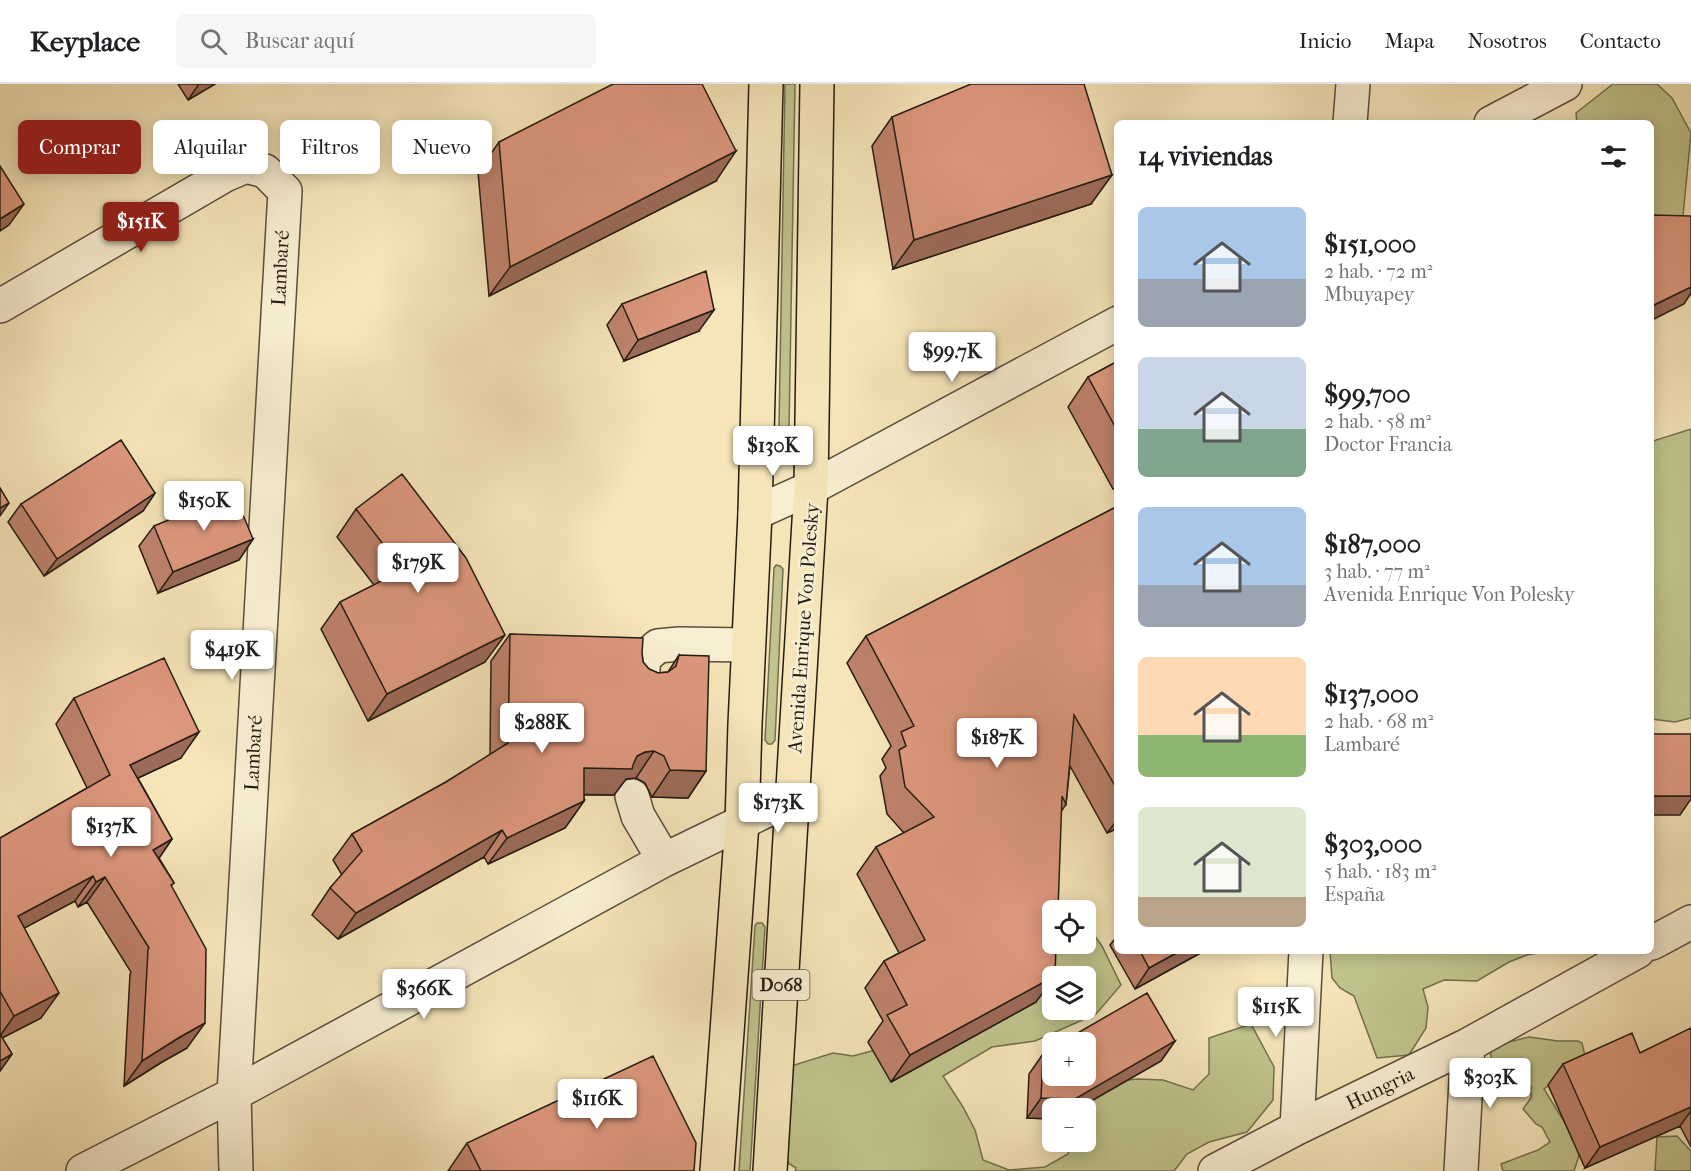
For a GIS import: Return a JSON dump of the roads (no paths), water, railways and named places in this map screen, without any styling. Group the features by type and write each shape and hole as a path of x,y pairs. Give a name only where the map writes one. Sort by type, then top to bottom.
{"main road":[{"path":"755,513 766,84"},
{"name":"Avenida Enrique Von Polesky","path":"770,1171 811,488 817,84"},
{"name":"D068","path":"717,1171 742,823 755,513"}],"street":[{"path":"1350,120 1353,84"},
{"path":"1497,120 1564,84"},
{"name":"Lambaré","path":"0,306 225,175 246,166 265,171 285,191 234,1094 236,1171"},
{"path":"755,513 811,488 1114,324"},
{"path":"642,681 644,658 658,646 748,645"},
{"path":"632,796 638,816 664,860"},
{"path":"83,1171 234,1094 664,860 792,798"},
{"path":"1654,942 1691,921"},
{"path":"1297,1128 1306,954"},
{"name":"Hungria","path":"1215,1171 1297,1128 1468,1045 1633,954"},
{"path":"1461,1171 1468,1045"}]}
